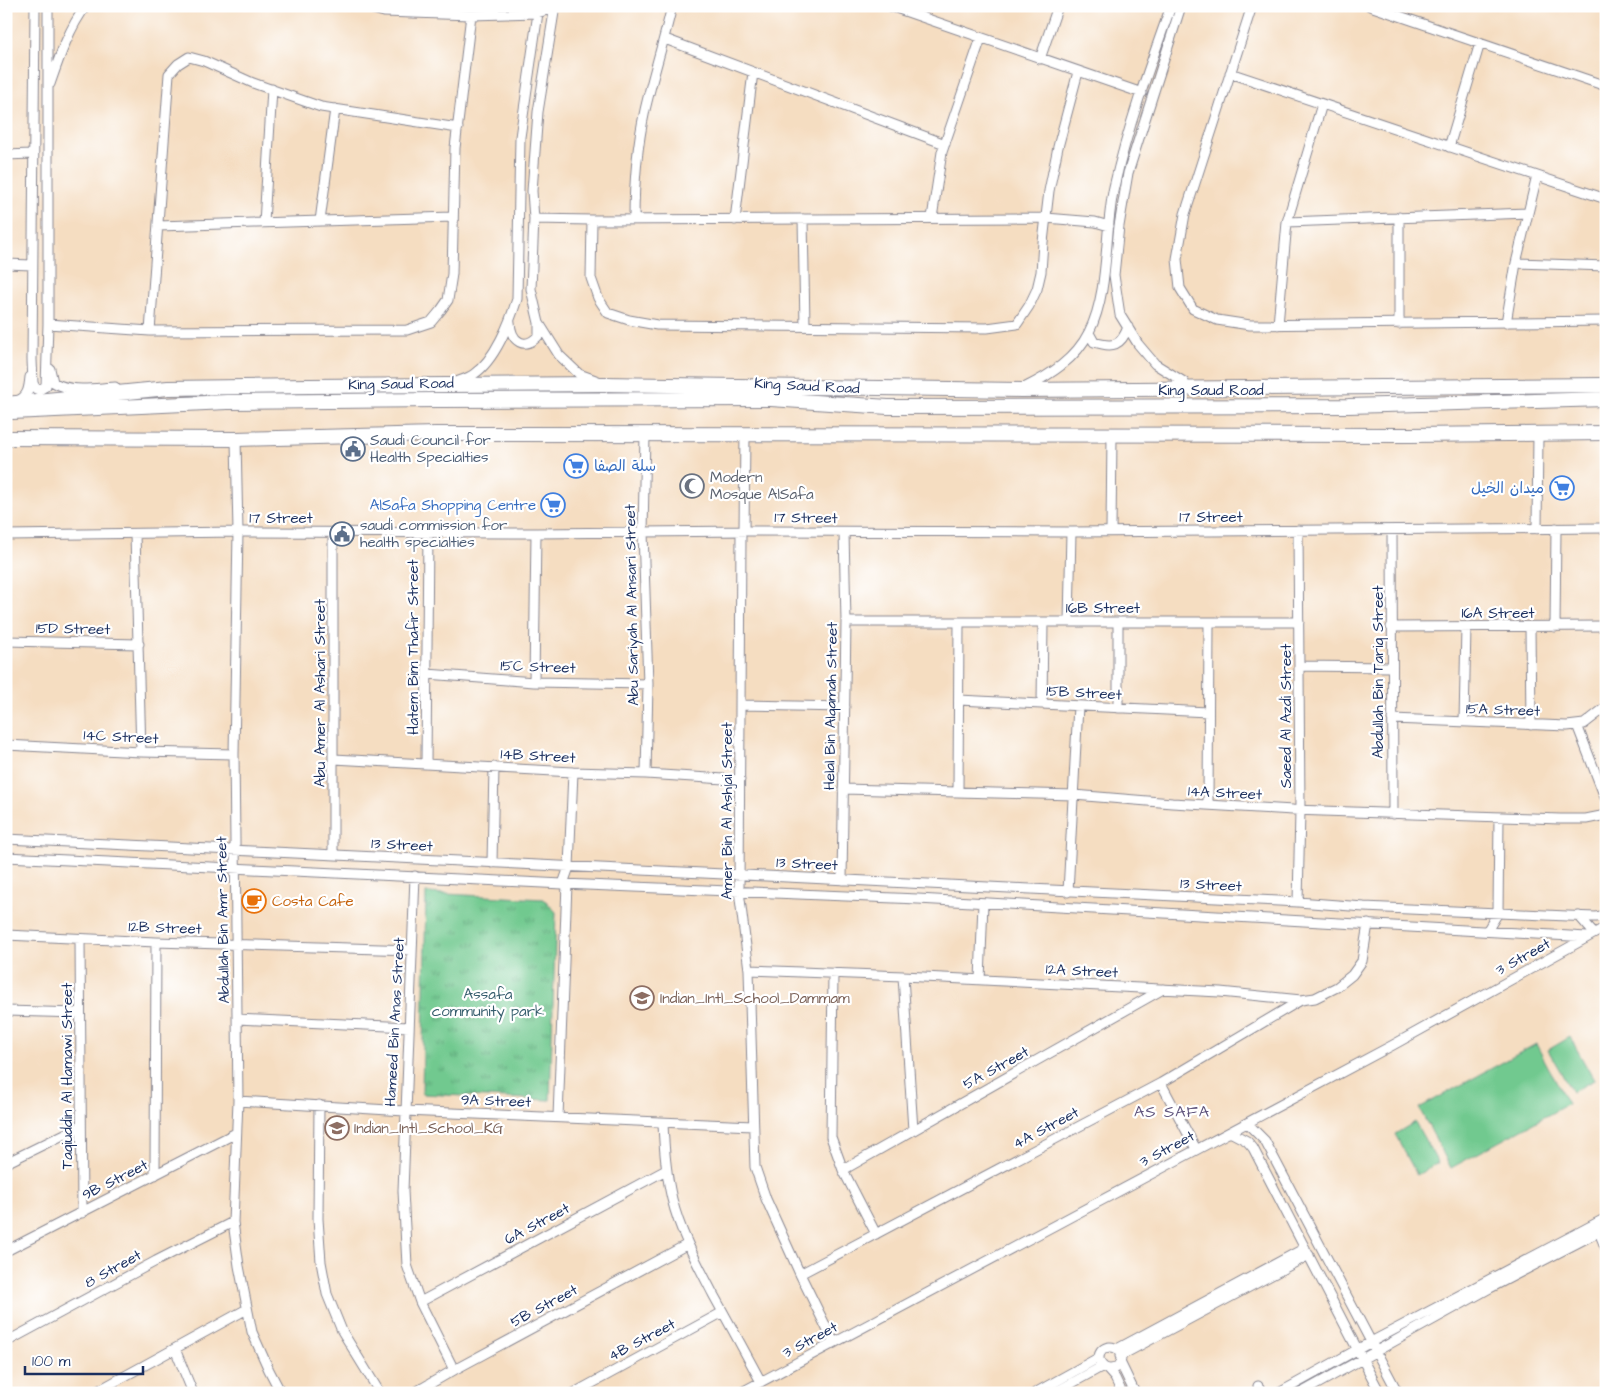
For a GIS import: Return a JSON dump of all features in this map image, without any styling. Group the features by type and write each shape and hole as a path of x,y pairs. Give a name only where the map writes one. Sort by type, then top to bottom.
{"main road":[{"path":"7,407 168,388 603,384 1021,390 1606,384"},
{"name":"King Saud Road","path":"7,407 227,402 771,399 888,407 1348,406 1606,399"},
{"path":"6,438 236,439 436,434 1112,435 1606,433"}],"street":[{"path":"35,6 32,154 32,360 33,383 36,389 39,390 46,386 48,358 48,6"},
{"path":"48,94 57,62 80,14 86,6"},
{"path":"362,6 384,12 471,15 554,7 538,112 532,190 534,219 531,289 539,323 539,335 534,341 527,343 517,341 511,333 510,319"},
{"path":"634,220 634,187 645,110 665,39 672,6"},
{"path":"890,6 1142,93"},
{"path":"1040,59 1058,6"},
{"path":"1021,390 1044,378 1069,359 1089,333 1098,306 1114,188 1142,93 1171,6"},
{"path":"1181,6 1128,173 1119,226 1114,275 1120,315 1138,344 1154,364 1184,382"},
{"path":"1252,6 1185,214 1177,259 1180,288 1193,309 1217,320 1250,326 1606,321"},
{"path":"1370,6 1391,10 1606,86"},
{"path":"451,385 475,374 493,354 510,319 517,299 520,138 538,10"},
{"path":"48,324 150,331 407,330 431,322 448,300 452,274 456,148 471,15"},
{"path":"932,218 944,144 981,38"},
{"path":"665,39 944,144"},
{"path":"1449,147 1480,43"},
{"path":"150,331 169,74 178,64 189,57 204,61 253,83 322,106 458,128"},
{"path":"735,220 753,72"},
{"path":"592,220 591,278 598,298 608,313 628,320 657,325 987,328 1017,324 1029,306 1042,272 1049,191 1058,147 1078,72"},
{"path":"1230,73 1606,199"},
{"path":"264,223 272,89"},
{"path":"1278,325 1287,222 1322,104"},
{"path":"320,221 336,109"},
{"path":"6,155 32,154"},
{"path":"1506,323 1516,263 1537,176"},
{"path":"1287,222 1528,213"},
{"path":"158,226 454,218"},
{"path":"534,219 1046,218 1095,222 1109,226"},
{"path":"1399,218 1399,324"},
{"path":"803,219 805,326"},
{"path":"1516,263 1606,266"},
{"path":"6,264 32,265"},
{"path":"539,323 559,355 579,374 603,384"},
{"path":"1089,333 1094,342 1106,346 1115,345 1121,341 1128,328"},
{"path":"48,358 53,382 62,388 132,386 168,388"},
{"path":"7,407 25,396 29,388 32,360"},
{"path":"1537,528 1538,434"},
{"name":"Abu Sariyah Al Ansari Street","path":"645,435 643,532 648,684 646,774"},
{"name":"Amer Bin Al Ashjai Street","path":"745,435 739,891 749,970 755,1167 766,1199 834,1343"},
{"path":"1111,531 1112,435"},
{"name":"Abdullah Bin Amr Street","path":"236,439 238,532 234,754 238,1101 233,1222 239,1266 252,1332 281,1393"},
{"path":"1555,627 1556,528"},
{"name":"17 Street","path":"6,535 238,532 1071,532 1606,528"},
{"name":"Saeed Al Azdi Street","path":"1298,530 1300,666 1298,902"},
{"name":"Abdullah Bin Tariq Street","path":"1392,530 1393,814"},
{"name":"Abu Amer Al Ashari Street","path":"333,532 333,855"},
{"name":"Hatem Bim Thafir Street","path":"426,763 428,532"},
{"name":"Helal Bin Alqamah Street","path":"842,880 846,622 844,532"},
{"path":"1069,622 1071,532"},
{"path":"534,682 536,533"},
{"path":"135,534 141,752"},
{"name":"16B Street","path":"846,622 1299,622"},
{"path":"958,792 959,622"},
{"path":"1042,704 1043,622"},
{"path":"1118,622 1118,708"},
{"path":"1208,806 1209,622"},
{"name":"16A Street","path":"1391,626 1606,626"},
{"path":"1464,722 1466,626"},
{"path":"1530,626 1531,725"},
{"name":"15D Street","path":"6,641 139,644"},
{"path":"1300,666 1392,667"},
{"name":"15C Street","path":"427,674 534,682 648,684"},
{"name":"15B Street","path":"959,700 1208,712"},
{"path":"741,705 845,707"},
{"path":"1068,892 1078,706"},
{"name":"15A Street","path":"1392,719 1577,725 1584,724 1606,707"},
{"path":"1577,725 1606,800"},
{"name":"14C Street","path":"6,745 141,752 234,754"},
{"name":"14B Street","path":"334,759 740,780"},
{"path":"492,863 494,768"},
{"path":"558,1117 565,884 569,867 573,772"},
{"name":"14A Street","path":"843,789 1074,796 1300,811 1577,819 1606,814"},
{"path":"1487,931 1498,913 1499,817"},
{"name":"13 Street","path":"6,839 1298,902 1364,907 1580,916 1606,915"},
{"name":"13 Street","path":"6,856 565,884 984,902 1487,931 1591,935"},
{"name":"Hameed Bin Anas Street","path":"416,876 403,1191 407,1265 420,1302 454,1370"},
{"path":"980,980 984,902"},
{"path":"1580,916 1591,935"},
{"name":"12A Street","path":"749,970 1220,992 1301,1000 1315,998 1330,991 1352,975 1362,961 1368,924"},
{"name":"3 Street","path":"740,1393 1393,1046 1606,927"},
{"name":"12B Street","path":"6,935 236,945 412,950"},
{"name":"Taqiuddin Al Hamawi Street","path":"80,939 82,1213"},
{"path":"155,1175 156,942"},
{"path":"833,973 831,1137 843,1170 876,1234"},
{"path":"903,976 913,1130"},
{"name":"5A Street","path":"843,1170 1163,989"},
{"name":"4A Street","path":"800,1274 1161,1083 1301,1000"},
{"path":"6,1011 80,1013"},
{"path":"237,1019 409,1027"},
{"path":"1161,1083 1196,1150"},
{"name":"9A Street","path":"238,1101 405,1111 753,1126"},
{"path":"319,1105 318,1219 321,1262 327,1294 342,1331 380,1393"},
{"path":"663,1123 666,1170 672,1200 681,1228 761,1382"},
{"path":"1247,1123 1265,1142 1398,1393"},
{"path":"6,1163 81,1126"},
{"path":"1230,1132 1246,1141 1253,1148 1380,1393"},
{"name":"9B Street","path":"6,1251 236,1133"},
{"path":"1253,1148 1265,1142"},
{"name":"6A Street","path":"420,1302 666,1170"},
{"path":"1283,1205 1294,1198"},
{"path":"1279,1393 1371,1342 1596,1231 1606,1218"},
{"name":"8 Street","path":"7,1339 233,1222"},
{"path":"1596,1231 1606,1249"},
{"name":"5B Street","path":"414,1393 688,1244"},
{"path":"1034,1393 1103,1364 1117,1366 1119,1356 1307,1252"},
{"path":"1320,1277 1333,1271"},
{"path":"1301,1393 1488,1284"},
{"path":"94,1393 108,1389 247,1309"},
{"name":"4B Street","path":"574,1393 723,1312"},
{"path":"1122,1393 1115,1378 1103,1364 1102,1349 1107,1347 1119,1356 1135,1393"},
{"path":"175,1349 192,1393"},
{"path":"1054,1393 1103,1364"}],"green space":[{"name":"Assafa community park","path":"426,893 544,899 556,912 550,1100 422,1094"},
{"path":"1570,1037 1594,1080 1572,1092 1548,1050"},
{"path":"1536,1044 1568,1104 1451,1168 1419,1108"},
{"path":"1415,1122 1438,1163 1417,1175 1395,1134"}],"place":[{"name":"Saudi Council for Health Specialties","path":"353,449"},
{"name":"سلة الصفا","path":"576,466"},
{"name":"Modern Mosque AlSafa","path":"692,486"},
{"name":"ميدان الخيل","path":"1562,488"},
{"name":"AlSafa Shopping Centre","path":"553,505"},
{"name":"saudi commission for health specialties","path":"342,534"},
{"name":"Costa Cafe","path":"254,901"},
{"name":"Indian_Intl_School_Dammam","path":"642,998"},
{"name":"Indian_Intl_School_KG","path":"337,1128"}],"district":[{"name":"AS SAFA","path":"1172,1112"}]}
